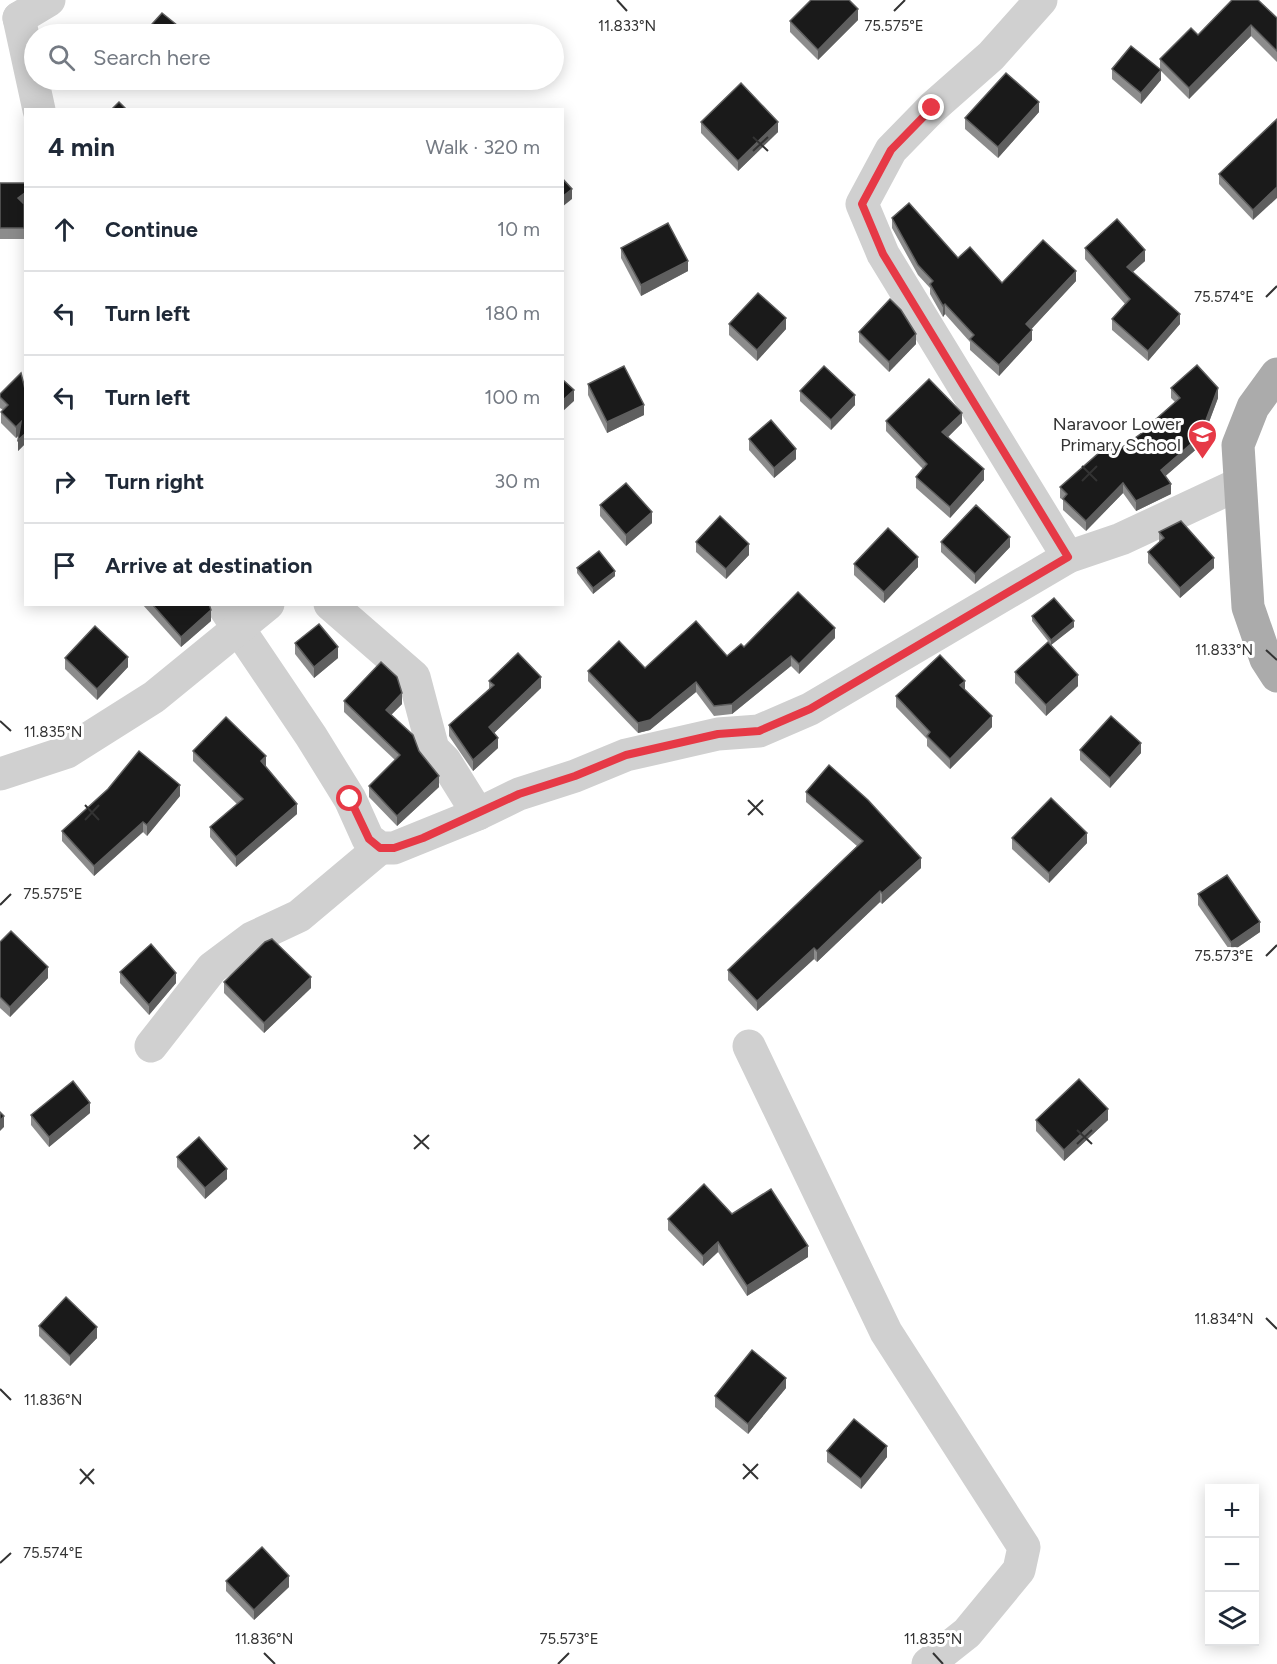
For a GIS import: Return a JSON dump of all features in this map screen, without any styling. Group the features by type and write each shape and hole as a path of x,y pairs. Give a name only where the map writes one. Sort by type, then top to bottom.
{"main road":[{"path":"1277,374 1253,407 1238,445 1248,607 1266,658 1277,676"}],"street":[{"path":"24,62 9,13 49,0"},
{"path":"1041,0 991,56 932,108 891,150 862,204 883,254 1068,557"},
{"path":"33,90 38,108"},
{"path":"230,617 350,799 369,839 380,848 394,848 423,838 519,794 575,776 626,755 718,734 759,731 810,709 1068,557 1121,538 1239,484"},
{"path":"0,774 67,753 154,697 230,617 262,606"},
{"path":"332,606 414,677 433,749 445,761 478,814"},
{"path":"151,1046 212,968 252,938 298,916 380,848"},
{"path":"749,1046 886,1332 1024,1547 1019,1570 967,1633 928,1664"}],"building":[{"path":"811,0 849,0 858,9 818,50 790,21"},
{"path":"1232,0 1258,0 1277,18 1277,51 1251,25 1189,88 1160,59 1191,28 1198,35"},
{"path":"162,13 176,24 152,24"},
{"path":"1131,46 1161,70 1141,93 1112,69"},
{"path":"1006,73 1039,102 998,147 965,118"},
{"path":"741,83 778,122 738,161 701,122"},
{"path":"119,102 125,108 113,108"},
{"path":"1277,119 1277,187 1253,210 1219,174"},
{"path":"564,180 572,189 564,195"},
{"path":"0,183 24,183 24,194 18,198 24,204 24,228 0,228"},
{"path":"909,203 958,258 970,247 1002,283 1043,240 1076,271 1026,324 1032,330 999,365 970,339 974,335 945,304 943,306 930,284 933,281 918,265 892,218"},
{"path":"1117,219 1145,250 1127,267 1180,314 1148,351 1112,319 1130,299 1085,248"},
{"path":"668,223 688,261 641,285 621,248"},
{"path":"758,293 786,318 757,350 729,324"},
{"path":"890,299 901,310 916,334 889,362 859,332"},
{"path":"1197,365 1218,388 1200,436 1161,470 1171,484 1136,501 1123,483 1086,521 1063,499 1067,494 1060,487 1109,444 1117,451 1157,422 1155,420 1180,398 1171,388"},
{"path":"624,366 644,405 607,422 588,384"},
{"path":"824,366 855,395 831,420 800,391"},
{"path":"21,373 24,385 24,435 18,440 21,422 16,427 1,412 8,405 0,394"},
{"path":"929,379 962,413 942,432 984,469 950,507 916,477 927,464 886,421"},
{"path":"564,381 574,390 564,399"},
{"path":"771,420 796,449 774,468 749,439"},
{"path":"626,483 652,512 626,535 600,505"},
{"path":"976,505 1010,537 975,574 941,542"},
{"path":"720,516 749,544 726,569 696,542"},
{"path":"1181,521 1214,558 1180,588 1148,552 1164,538 1159,532"},
{"path":"888,528 918,557 884,592 854,564"},
{"path":"599,551 615,571 593,588 577,568"},
{"path":"798,592 835,628 799,664 791,656 732,704 714,706 696,682 650,720 638,723 588,671 619,641 645,668 696,621 727,656 741,644 744,647"},
{"path":"1054,598 1074,621 1051,640 1032,616"},
{"path":"154,606 210,606 211,610 181,637"},
{"path":"319,624 338,647 314,667 295,643"},
{"path":"95,626 128,657 97,689 65,658"},
{"path":"1048,642 1078,675 1046,705 1015,672"},
{"path":"518,653 541,677 489,727 498,738 473,760 449,725 494,685 489,681"},
{"path":"940,655 965,681 960,685 992,716 950,759 927,736 930,732 896,696"},
{"path":"381,662 397,677 402,693 386,710 413,735 419,751 439,776 397,816 369,786 400,755 344,701"},
{"path":"1111,716 1141,743 1110,778 1080,750"},
{"path":"226,717 266,756 261,761 297,804 236,857 210,827 243,799 193,751"},
{"path":"139,751 180,785 147,825 143,822 94,866 62,831 108,789"},
{"path":"829,765 868,800 921,858 882,893 880,891 817,951 814,948 757,1001 728,970 863,841 806,792"},
{"path":"1051,798 1087,833 1049,873 1012,838"},
{"path":"1227,875 1260,922 1231,942 1198,894"},
{"path":"11,931 48,967 10,1007 0,997 0,942"},
{"path":"272,939 311,977 264,1023 224,982 265,942"},
{"path":"151,944 176,973 149,1005 120,972"},
{"path":"1079,1079 1108,1109 1064,1150 1036,1120"},
{"path":"73,1081 90,1103 49,1137 31,1115"},
{"path":"199,1137 227,1169 205,1188 177,1157"},
{"path":"704,1184 732,1214 771,1189 808,1246 747,1286 718,1242 703,1256 668,1219"},
{"path":"66,1297 97,1327 70,1356 39,1326"},
{"path":"752,1350 786,1378 748,1424 715,1396"},
{"path":"854,1419 887,1446 861,1479 827,1451"},
{"path":"262,1547 289,1576 254,1610 226,1581"}],"place":[{"name":"Naravoor Lower Primary School","path":"1202,460"}],"route":[{"path":"350,799 369,839 380,848 394,848 423,838 519,794 575,776 626,755 718,734 759,731 810,709 988,602 1035,578 1068,557 883,254 862,204 891,150 932,108"}]}
